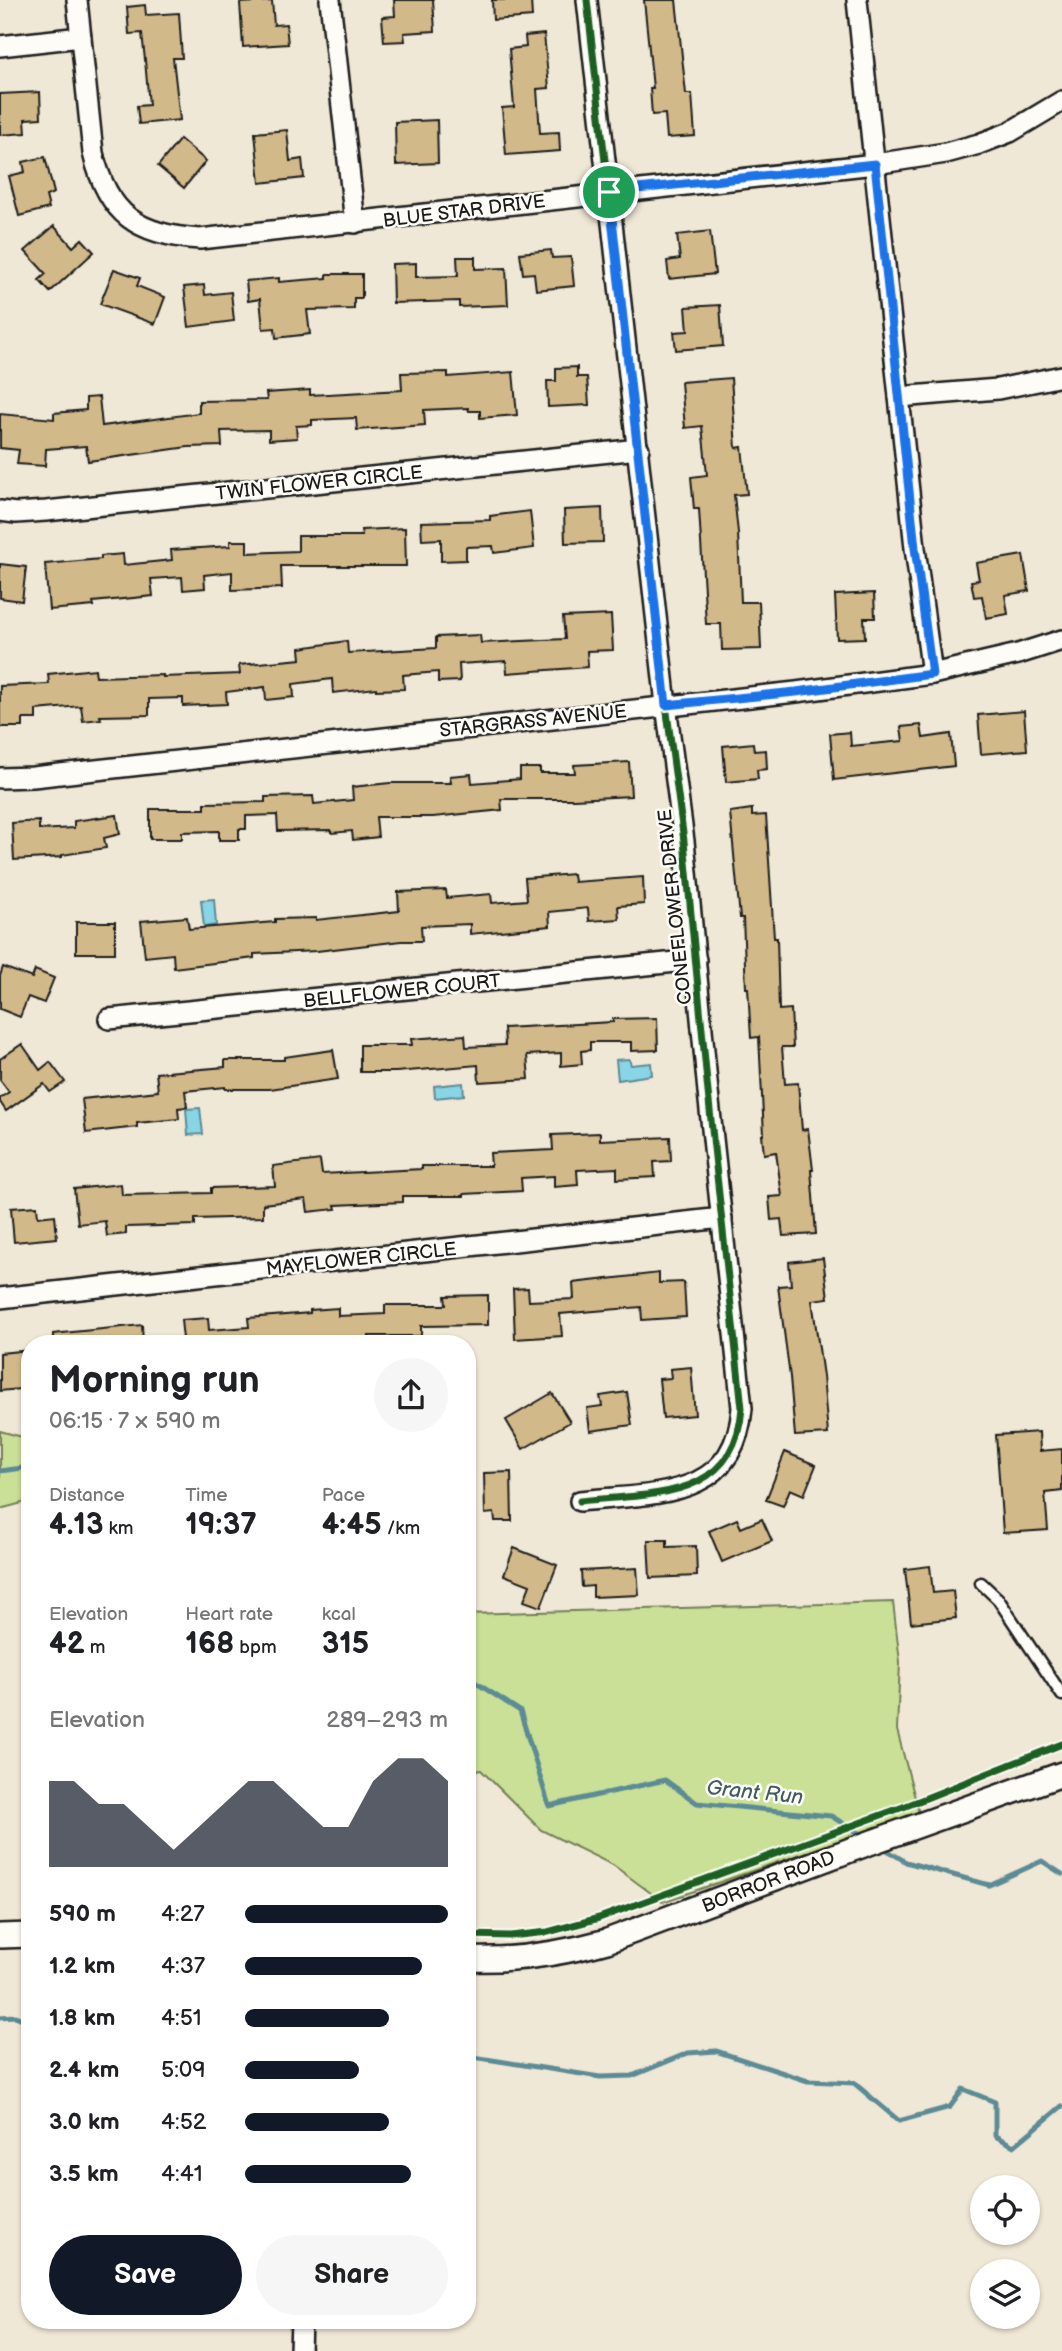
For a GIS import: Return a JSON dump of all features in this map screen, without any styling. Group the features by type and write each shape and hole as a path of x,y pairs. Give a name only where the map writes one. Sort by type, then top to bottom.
{"street":[{"name":"BLUE STAR DRIVE","path":"77,0 93,153 99,178 111,200 127,217 150,231 175,237 200,239 355,223 609,192 875,164 946,153 979,144 1010,132 1062,101"},
{"path":"330,0 355,223"},
{"name":"CONEFLOWER DRIVE","path":"580,1501 680,1489 698,1483 726,1461 741,1427 742,1408 696,960 587,0"},
{"path":"857,0 915,548 932,674"},
{"path":"0,46 81,37"},
{"path":"899,397 998,389 1062,376"},
{"name":"TWIN FLOWER CIRCLE","path":"0,511 46,511 639,449"},
{"name":"STARGRASS AVENUE","path":"0,778 33,777 796,692 932,674 1018,654 1062,640"},
{"name":"BELLFLOWER COURT","path":"109,1019 696,960"},
{"name":"MAYFLOWER CIRCLE","path":"0,1298 722,1218"},
{"name":"BORROR ROAD","path":"476,1959 526,1958 569,1952 607,1941 1062,1774"},
{"path":"0,1936 21,1935"},
{"path":"300,2351 301,2329"}],"lane":[{"path":"981,1583 998,1599 1062,1695"}],"green space":[{"path":"0,1431 21,1437 21,1503 0,1509"},
{"path":"893,1602 900,1662 897,1730 919,1813 663,1902 613,1865 541,1830 481,1770 476,1770 476,1614"}],"water":[{"path":"214,899 216,925 204,927 201,900"},
{"path":"629,1059 631,1065 651,1063 652,1075 618,1080 616,1060"},
{"path":"463,1083 464,1095 435,1098 434,1086"},
{"path":"200,1108 203,1134 188,1135 186,1109"}],"building":[{"path":"394,0 433,0 435,31 404,33 405,41 384,42 382,17 395,16"},
{"path":"492,0 531,0 532,17 493,20"},
{"path":"644,0 676,0 686,94 692,94 695,136 667,138 665,114 652,115 650,88 653,88"},
{"path":"272,1 274,25 286,24 288,44 243,47 240,3"},
{"path":"145,5 146,15 179,13 182,58 173,58 180,120 139,124 137,106 149,105 145,60 142,33 129,34 127,7"},
{"path":"544,34 549,88 537,89 540,133 559,132 560,151 506,155 502,108 514,107 509,49 526,47 525,36"},
{"path":"40,92 41,118 25,119 26,133 0,135 0,94"},
{"path":"437,120 438,163 396,165 395,122"},
{"path":"287,130 290,161 302,159 304,178 260,183 255,133"},
{"path":"180,139 206,161 184,188 158,166"},
{"path":"45,157 54,193 46,196 49,208 19,216 9,176 25,172 23,162"},
{"path":"54,226 73,247 82,239 94,252 50,292 39,280 46,274 25,251"},
{"path":"710,231 715,274 669,279 667,261 680,259 677,235"},
{"path":"551,250 552,258 571,257 574,286 536,290 534,273 523,274 520,253"},
{"path":"457,257 475,257 475,269 506,268 508,305 459,307 459,301 393,303 392,264 416,263 416,277 458,276"},
{"path":"114,269 140,278 137,286 165,297 155,324 100,304"},
{"path":"327,274 362,274 362,298 354,298 354,309 307,310 310,334 276,338 275,328 263,329 260,299 248,301 246,281 279,278 279,282 327,278"},
{"path":"204,285 205,295 231,292 234,321 189,327 184,287"},
{"path":"720,305 723,346 676,350 674,332 688,331 686,307"},
{"path":"577,367 577,377 587,377 589,405 548,407 547,381 556,381 556,368"},
{"path":"448,372 448,377 513,372 517,415 480,418 480,411 469,411 468,408 424,410 425,425 357,430 356,418 312,420 312,425 296,426 297,438 269,440 269,430 221,431 222,446 188,447 88,461 86,446 46,449 45,466 17,464 19,450 0,448 0,414 54,419 54,413 86,410 86,398 99,397 102,426 199,413 199,401 267,400 266,393 310,390 310,395 402,390 401,373"},
{"path":"731,378 736,448 742,447 747,494 734,495 741,602 759,602 761,649 722,650 721,624 706,624 699,509 694,509 691,477 707,475 702,426 685,428 681,382"},
{"path":"602,508 603,542 565,543 564,510"},
{"path":"530,511 534,548 494,553 493,546 466,547 466,560 441,561 441,539 422,540 421,522 490,520 490,516"},
{"path":"405,528 406,566 281,566 282,588 232,590 232,572 204,575 205,588 183,590 182,577 151,579 153,596 49,610 45,564 101,559 101,556 123,554 124,565 172,560 171,550 230,546 230,541 247,541 247,553 298,551 298,536 362,536 361,530"},
{"path":"1023,555 1029,591 1005,595 1008,614 986,618 982,596 974,597 971,581 979,580 976,563"},
{"path":"0,564 26,567 22,601 0,598"},
{"path":"874,593 875,618 864,618 865,638 837,639 835,595"},
{"path":"611,615 613,650 587,651 588,667 507,673 506,661 459,664 460,681 438,682 438,672 403,675 404,689 376,688 333,693 332,679 293,684 294,697 266,700 265,687 226,692 227,704 183,706 183,698 149,699 149,715 100,716 101,719 83,721 81,706 36,710 36,719 23,719 23,727 0,727 0,686 49,684 48,674 95,669 96,677 240,674 239,665 301,659 300,648 347,641 348,653 436,648 436,637 480,635 481,643 565,639 563,617"},
{"path":"1024,711 1027,750 981,754 978,715"},
{"path":"921,725 923,738 951,734 954,766 834,780 830,734 850,732 851,746 903,741 901,727"},
{"path":"753,743 754,751 766,750 767,769 757,770 758,779 726,782 723,746"},
{"path":"629,762 631,796 501,799 502,810 433,817 376,817 378,837 353,840 352,831 278,831 277,815 246,816 246,829 239,829 239,840 219,840 219,831 182,832 182,839 150,839 150,809 205,809 205,803 265,802 265,797 313,796 314,804 353,800 352,787 390,783 451,783 450,776 471,774 472,783 520,779 520,768 540,768 540,773 575,773 574,765"},
{"path":"752,809 752,816 766,815 774,938 777,938 779,1010 791,1009 793,1047 782,1047 785,1084 798,1083 802,1130 808,1129 816,1234 783,1236 781,1219 771,1220 769,1197 782,1196 776,1152 764,1154 759,1037 751,1038 743,918 740,918 730,812"},
{"path":"117,815 120,834 104,838 106,848 62,857 14,860 12,823 39,821 39,830 74,828 74,821"},
{"path":"573,874 574,882 643,877 644,904 618,906 619,919 589,921 588,908 549,912 550,926 470,934 470,924 421,926 422,941 254,954 254,958 174,968 173,954 145,957 141,921 187,917 189,929 275,922 275,919 316,920 399,911 398,892 446,890 447,898 491,894 492,903 527,900 525,878"},
{"path":"76,922 115,922 115,953 76,953"},
{"path":"3,967 32,978 35,970 54,978 44,1003 28,997 20,1017 0,1009 0,976"},
{"path":"657,1018 658,1050 631,1051 631,1042 590,1042 590,1050 581,1051 582,1064 561,1066 561,1053 527,1055 529,1079 479,1082 478,1065 396,1072 360,1072 360,1045 412,1045 411,1039 465,1035 466,1047 505,1045 504,1028"},
{"path":"22,1044 40,1070 50,1062 65,1082 50,1092 44,1084 6,1111 0,1098 9,1092 0,1080 0,1059"},
{"path":"333,1050 338,1079 270,1089 225,1087 185,1091 187,1107 178,1108 179,1119 137,1123 137,1127 86,1133 82,1099 158,1091 156,1073 225,1067 225,1060 284,1060 284,1057"},
{"path":"600,1133 600,1140 670,1137 671,1161 654,1162 655,1177 617,1179 617,1168 577,1170 578,1185 554,1187 554,1176 521,1178 522,1191 464,1196 403,1196 403,1202 335,1205 336,1209 308,1212 306,1199 263,1204 263,1217 195,1219 195,1225 126,1227 126,1234 107,1236 105,1221 78,1224 74,1189 121,1184 122,1195 211,1193 211,1188 275,1186 273,1166 320,1160 322,1174 422,1169 422,1166 491,1166 490,1153 553,1150 552,1135"},
{"path":"37,1206 38,1217 55,1215 57,1238 14,1242 11,1208"},
{"path":"823,1258 828,1298 812,1300 828,1434 795,1436 778,1286 791,1285 789,1262"},
{"path":"659,1273 659,1283 684,1282 686,1317 642,1320 641,1307 560,1314 562,1336 515,1339 513,1289 528,1288 529,1301 574,1299 573,1283"},
{"path":"488,1295 488,1325 421,1326 421,1335 183,1335 181,1320 208,1318 209,1330 249,1327 248,1318 310,1313 310,1310 338,1308 338,1316 385,1314 385,1305 446,1305 445,1296"},
{"path":"142,1325 143,1335 53,1335"},
{"path":"21,1351 21,1389 0,1391 0,1353"},
{"path":"691,1367 695,1415 663,1418 659,1379 671,1378 670,1369"},
{"path":"627,1392 632,1425 590,1431 587,1408 602,1406 600,1396"},
{"path":"552,1393 570,1422 523,1449 506,1420"},
{"path":"1039,1432 1040,1451 1062,1449 1062,1491 1045,1493 1048,1530 1003,1533 996,1435"},
{"path":"785,1452 816,1465 804,1495 790,1489 783,1506 766,1500"},
{"path":"511,1472 512,1521 495,1521 494,1513 485,1514 484,1473"},
{"path":"737,1519 741,1528 762,1519 772,1541 722,1562 709,1531"},
{"path":"648,1540 667,1540 667,1547 696,1546 697,1576 650,1578"},
{"path":"514,1548 557,1565 541,1607 524,1601 530,1585 504,1575"},
{"path":"930,1566 933,1593 953,1591 956,1618 911,1623 905,1569"},
{"path":"637,1568 639,1595 593,1597 593,1586 582,1587 581,1571"}],"waterway":[{"name":"Grant Run","path":"0,1471 21,1468"},
{"name":"Grant Run","path":"476,1683 520,1711 549,1806 665,1780 697,1803 831,1816 865,1837"},
{"name":"Grant Run","path":"882,1847 906,1862 989,1885 1042,1861 1062,1874"},
{"path":"0,2017 21,2018"},
{"path":"476,2057 600,2077 632,2076 688,2053 716,2051 808,2081 854,2083 899,2121 950,2107 963,2089 995,2102 995,2136 1014,2146 1062,2106"}],"cycle path":[{"path":"580,1501 661,1493 685,1487 706,1477 724,1461 736,1439 742,1408 684,841 666,705 587,0"},
{"path":"476,1935 510,1936 548,1932 599,1918 906,1806 1062,1744"}],"route":[{"path":"875,164 915,548 932,674 796,692 666,705 609,192 875,164"}]}
